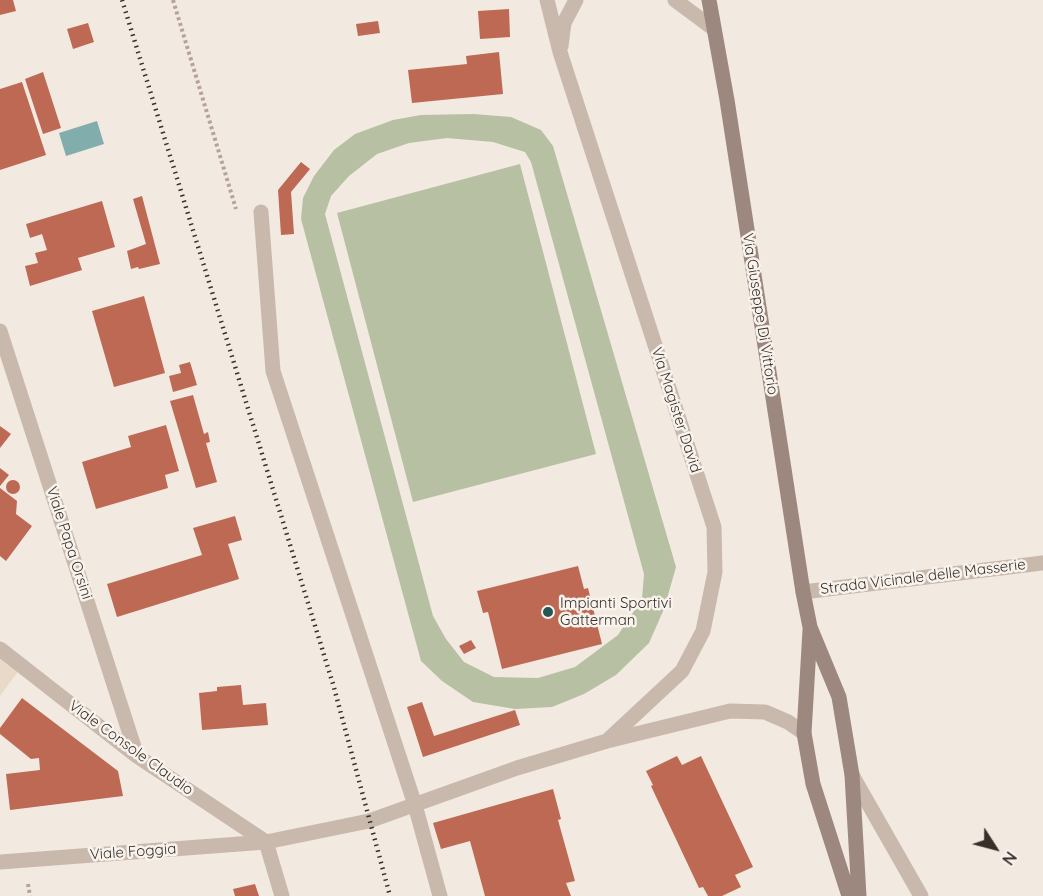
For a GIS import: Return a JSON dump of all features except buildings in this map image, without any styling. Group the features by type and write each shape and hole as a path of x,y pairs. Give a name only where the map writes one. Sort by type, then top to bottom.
{"main road":[{"name":"Via Giuseppe Di Vittorio","path":"709,0 727,100 803,592 810,627 839,697 852,775 859,896"},
{"name":"Via Giuseppe Di Vittorio","path":"810,627 804,733 813,784 849,896"}],"street":[{"name":"Via Magister David","path":"547,0 560,52 714,527 715,572 703,632 682,671 607,741"},
{"name":"Via Magister David","path":"560,52 564,23 576,0"},
{"path":"675,0 714,29"},
{"path":"261,212 273,371 415,805 440,896"},
{"name":"Viale Papa Orsini","path":"0,331 137,756"},
{"name":"Strada Vicinale delle Masserie","path":"803,592 1043,563"},
{"name":"Viale Console Claudio","path":"0,650 137,756 266,842"},
{"name":"Via Magister David","path":"369,821 517,768 607,741 730,711 765,712 788,722 804,733"},
{"path":"852,775 921,896"},
{"name":"Viale Foggia","path":"0,862 266,842 369,821"},
{"path":"266,842 282,896"}],"path":[{"path":"173,0 239,220"}],"green space":[{"path":"473,114 511,117 541,130 553,146 676,567 664,609 649,643 616,675 584,694 552,707 515,709 473,702 442,681 421,661 301,219 303,198 314,176 334,150 355,134 393,120 421,115","holes":["447,138 493,142 525,152 531,162 644,574 642,599 618,635 575,667 538,678 494,677 464,662 446,639 433,616 325,214 331,196 349,176 377,154 409,143"]},
{"path":"520,164 596,454 413,502 337,213"}],"shaded area":[{"path":"0,650 22,666 0,696"}],"water":[{"path":"97,121 104,144 66,156 59,133"}],"railway":[{"path":"122,0 333,684 390,896"}],"place":[{"name":"Impianti Sportivi Gatterman","path":"548,612"}]}
